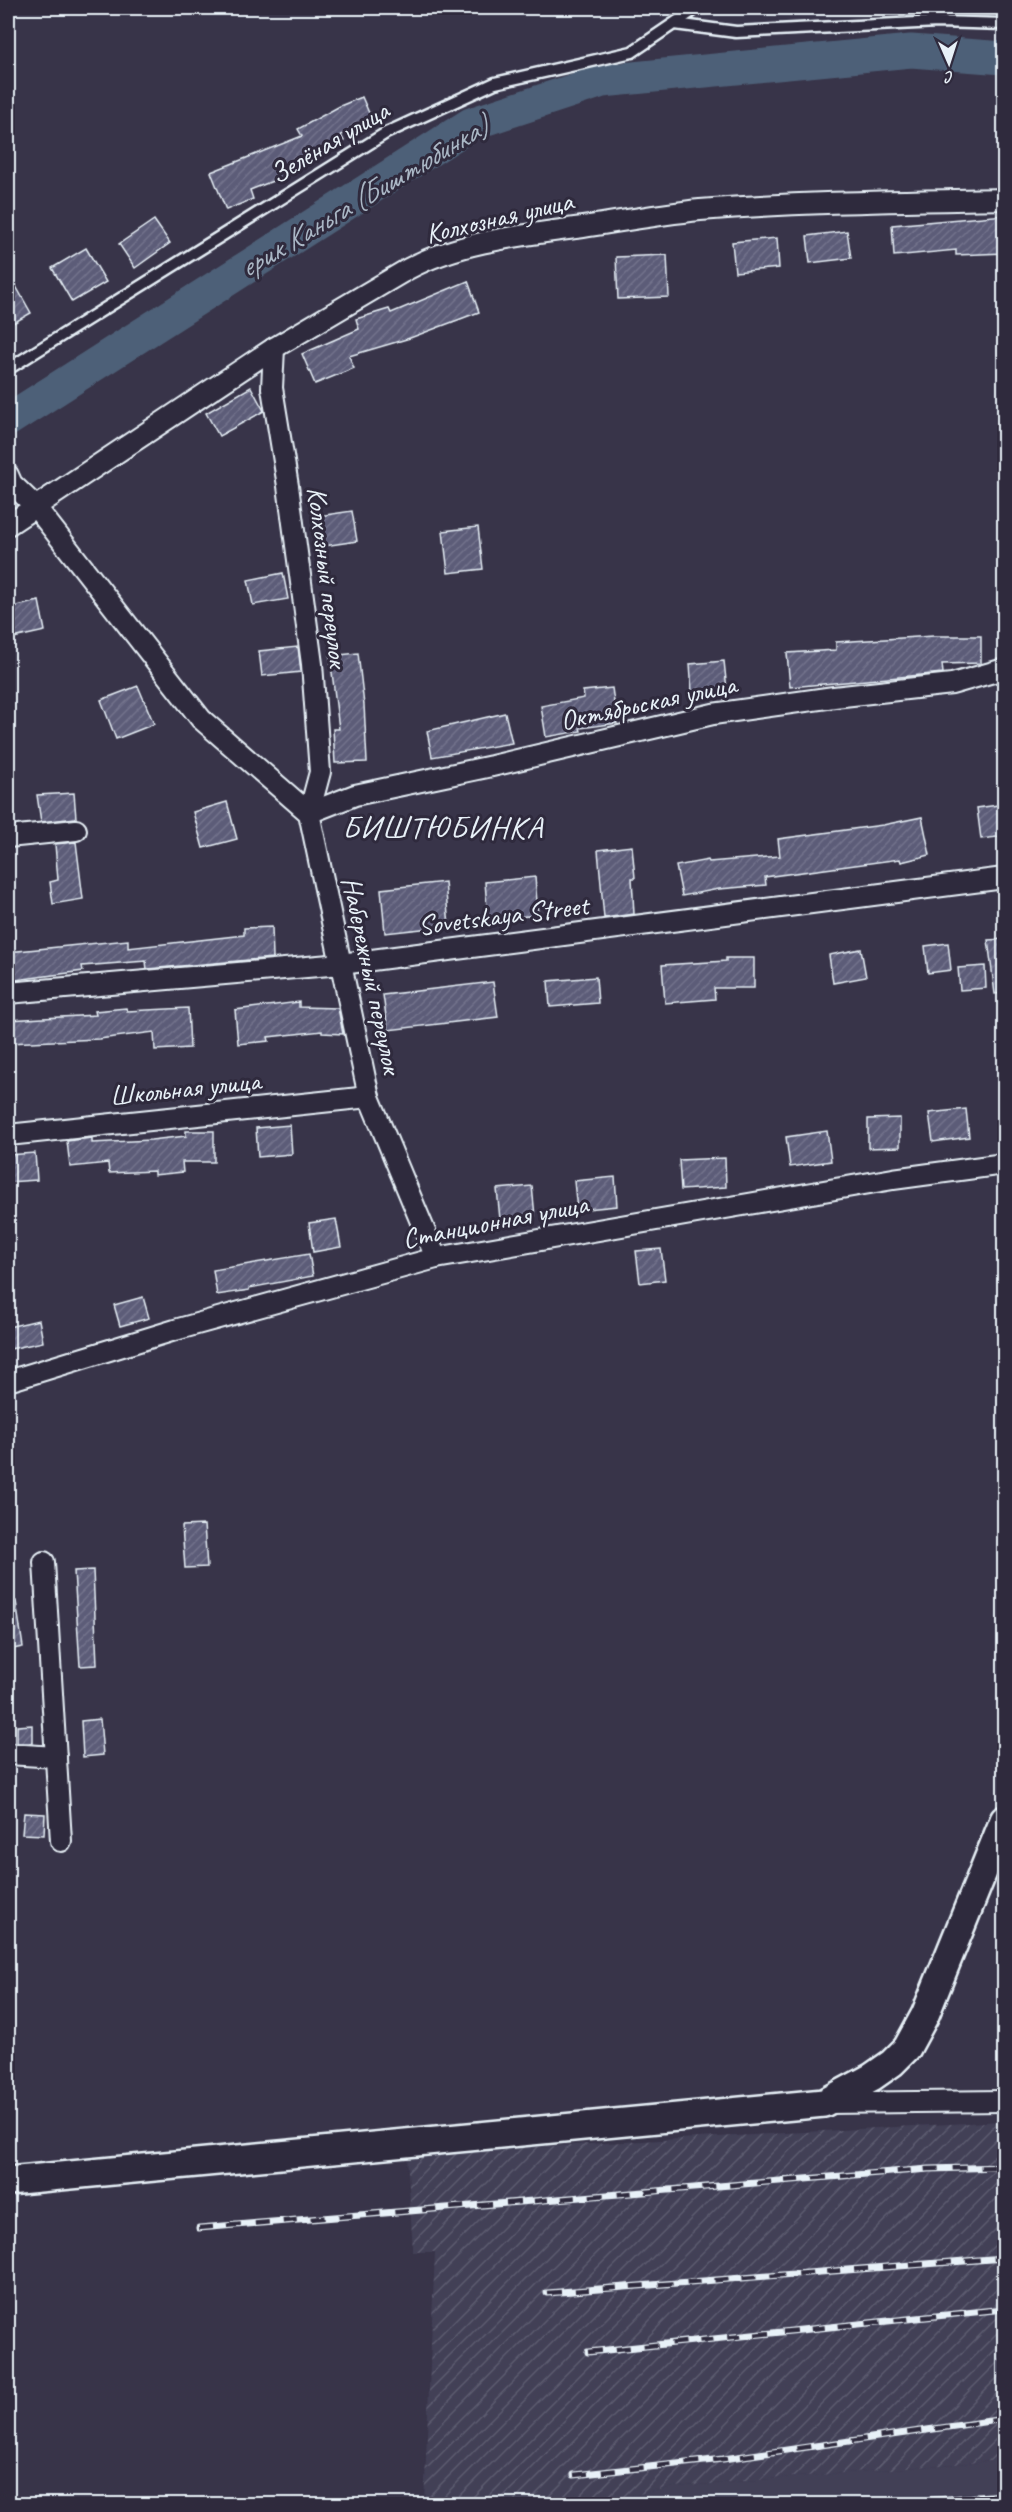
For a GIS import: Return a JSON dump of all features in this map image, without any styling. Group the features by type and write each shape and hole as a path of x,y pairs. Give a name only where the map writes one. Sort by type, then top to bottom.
{"street":[{"name":"Колхозная улица","path":"8,525 274,348 427,259 531,234 699,211 863,201 1005,199"},
{"name":"Колхозный переулок","path":"274,348 272,388 312,664 320,772 309,813"},
{"path":"10,479 35,506 201,719 309,813"},
{"name":"Октябрьская улица","path":"309,813 355,795 492,766 713,714 952,684 1005,669"},
{"name":"Набережный переулок","path":"309,813 369,1097 436,1258"},
{"path":"8,837 76,830"},
{"name":"Sovetskaya Street","path":"8,993 341,964 1005,878"},
{"name":"Школьная улица","path":"8,1135 369,1097"},
{"name":"Станционная улица","path":"8,1382 175,1330 436,1258 893,1179 1005,1164"},
{"path":"44,1562 61,1841"},
{"path":"8,1754 56,1757"},
{"path":"824,2103 872,2078 907,2048 925,2015 1005,1820"},
{"path":"8,2181 824,2103 1005,2101"}],"lane":[{"name":"Зелёная улица","path":"8,369 386,133 495,83 632,52 697,8"},
{"path":"675,24 736,32 938,22 1005,24"}],"shaded area":[{"path":"1004,2121 1004,2460 674,2487 630,2496 537,2504 424,2504 435,2252 413,2252 407,2154"},
{"path":"1004,2460 1004,2504 537,2504 630,2496 674,2487"}],"building":[{"path":"362,97 373,122 341,135 344,141 292,168 293,173 250,190 253,199 226,210 211,172 302,136 298,129"},
{"path":"1005,215 1005,253 956,255 956,250 894,256 892,225"},
{"path":"154,220 170,243 135,268 119,244"},
{"path":"847,231 851,258 810,263 807,236"},
{"path":"777,238 779,268 735,272 732,242"},
{"path":"86,248 106,282 72,302 52,268"},
{"path":"667,255 669,297 618,299 616,257"},
{"path":"8,272 31,313 8,326"},
{"path":"468,281 479,312 410,338 349,356 354,368 315,384 302,354 359,329 356,319 389,309 391,313"},
{"path":"251,387 264,411 219,436 206,413"},
{"path":"352,511 357,541 324,546 319,516"},
{"path":"478,527 483,569 448,573 443,531"},
{"path":"283,573 288,599 253,605 248,580"},
{"path":"39,601 45,631 13,638 8,608"},
{"path":"934,636 981,636 981,663 942,664 943,673 790,687 787,653 836,650 836,642"},
{"path":"298,647 301,672 262,676 259,651"},
{"path":"358,653 367,762 335,763 333,729 339,729 330,656"},
{"path":"724,661 727,690 692,692 690,664"},
{"path":"138,686 154,724 116,739 101,700"},
{"path":"612,688 617,723 580,728 581,731 546,737 541,706 584,698 583,691"},
{"path":"505,713 512,743 432,757 427,731"},
{"path":"74,793 76,818 41,822 37,795"},
{"path":"227,802 237,839 203,848 193,812"},
{"path":"1005,804 1005,836 981,839 977,808"},
{"path":"922,817 930,855 901,862 900,859 765,877 766,885 719,889 682,896 676,866 708,860 709,862 780,856 778,839 883,825"},
{"path":"76,842 83,899 53,904 50,882 58,880 55,844"},
{"path":"632,846 635,878 632,878 634,914 604,918 598,850"},
{"path":"535,877 538,915 488,920 485,882"},
{"path":"445,882 449,926 385,933 381,889"},
{"path":"272,927 273,958 147,969 146,961 82,966 83,971 8,981 8,952 128,940 128,948 244,935 244,928"},
{"path":"1005,939 1005,993 995,994 988,940"},
{"path":"948,943 951,970 928,973 925,946"},
{"path":"861,949 866,977 833,983 829,955"},
{"path":"726,958 754,958 754,988 714,988 715,999 665,1003 662,965 726,961"},
{"path":"985,966 986,988 960,990 958,968"},
{"path":"596,977 598,1003 550,1007 548,981"},
{"path":"493,982 498,1017 388,1030 383,995"},
{"path":"299,1002 299,1007 338,1008 343,1034 322,1033 322,1031 268,1037 269,1041 238,1044 235,1010"},
{"path":"126,1008 127,1011 188,1008 190,1048 155,1050 154,1032 99,1039 8,1043 8,1020 96,1015 95,1011"},
{"path":"966,1109 969,1137 933,1142 929,1113"},
{"path":"900,1118 900,1147 868,1148 868,1119"},
{"path":"290,1125 292,1154 258,1157 256,1128"},
{"path":"186,1131 214,1131 214,1162 182,1162 183,1172 154,1175 154,1171 109,1173 108,1163 70,1167 67,1141 92,1138 92,1143 151,1140 186,1136"},
{"path":"827,1131 831,1161 790,1167 786,1137"},
{"path":"35,1153 37,1180 8,1182 8,1155"},
{"path":"725,1158 726,1187 681,1190 679,1160"},
{"path":"615,1177 617,1206 577,1210 574,1181"},
{"path":"532,1186 535,1216 500,1219 497,1189"},
{"path":"336,1219 341,1247 313,1252 309,1223"},
{"path":"661,1249 665,1280 640,1283 636,1251"},
{"path":"309,1254 313,1276 217,1295 213,1270"},
{"path":"143,1297 149,1318 120,1326 114,1305"},
{"path":"39,1320 43,1342 10,1349 8,1327"},
{"path":"204,1525 207,1567 185,1568 182,1526"},
{"path":"93,1570 97,1665 80,1666 74,1571"},
{"path":"16,1601 23,1647 8,1650 8,1602"},
{"path":"100,1719 103,1755 83,1757 81,1721"},
{"path":"32,1725 32,1743 17,1743 17,1726"},
{"path":"24,1813 45,1814 44,1835 22,1834"}],"waterway":[{"name":"ерик Каньга (Биштюбинка)","path":"8,420 471,124 602,81 911,51 1004,58"}],"railway":[{"path":"199,2228 929,2169 1004,2167"},
{"path":"547,2293 1004,2258"},
{"path":"588,2352 1004,2309"},
{"path":"574,2475 723,2459 1004,2419"},
{"path":"880,2504 1004,2495"}],"district":[{"name":"БИШТЮБИНКА","path":"443,827"}]}
